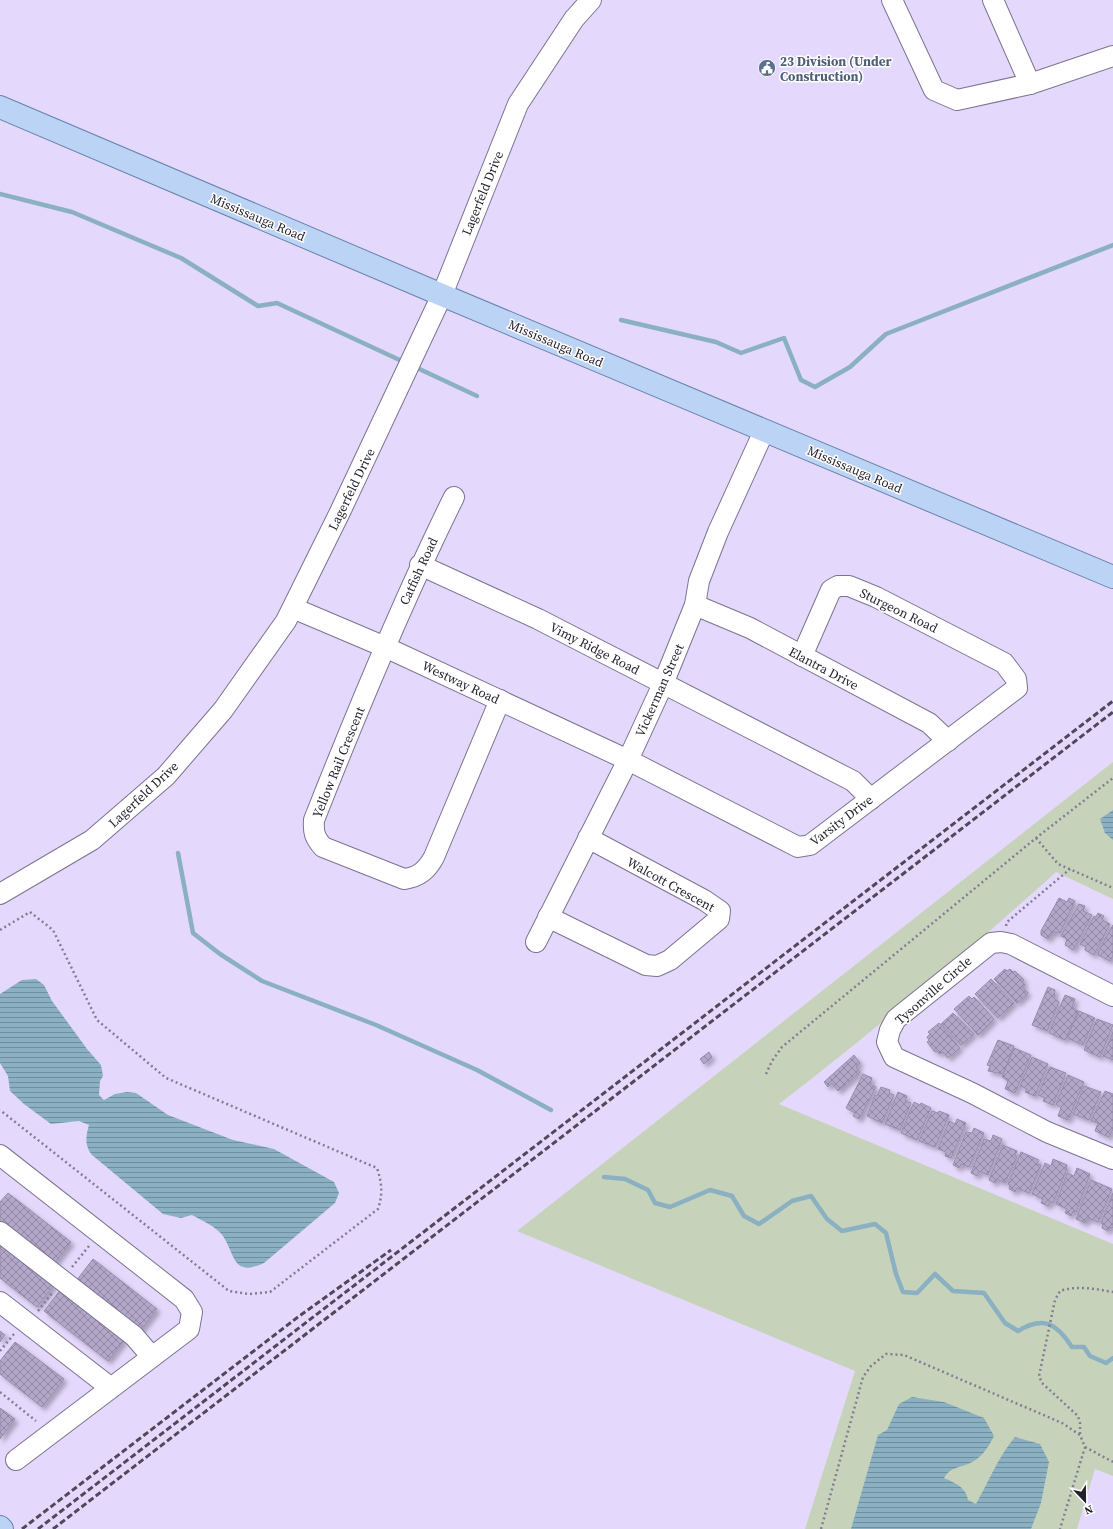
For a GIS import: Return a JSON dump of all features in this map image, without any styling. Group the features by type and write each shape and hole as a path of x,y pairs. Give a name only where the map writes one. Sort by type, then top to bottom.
{"main road":[{"name":"Mississauga Road","path":"0,107 442,296 1113,577"}],"street":[{"name":"Lagerfeld Drive","path":"0,894 92,840 166,776 223,710 286,621 340,512 442,296 518,104 574,19 591,0"},
{"path":"892,0 934,90 957,100 1030,84 1113,56"},
{"path":"992,0 1030,84"},
{"name":"Vickerman Street","path":"536,942 628,760 663,684 695,605 699,581 718,532 764,431"},
{"name":"Catfish Road","path":"385,647 420,565 454,497"},
{"name":"Vimy Ridge Road","path":"420,565 538,619 853,781 870,799"},
{"name":"Sturgeon Road","path":"802,656 831,590 838,586 849,586 876,597 1004,663 1016,680 1017,688"},
{"name":"Elantra Drive","path":"695,605 750,628 929,723 948,741"},
{"name":"Westway Road","path":"293,608 385,647 628,760"},
{"name":"Yellow Rail Crescent","path":"385,647 314,820 313,831 316,838 323,846 404,878 414,877 428,868 500,700"},
{"name":"Varsity Drive","path":"628,760 798,847 810,845 1017,688"},
{"name":"Walcott Crescent","path":"548,918 651,966 662,965 670,960 719,919 720,912 704,900 588,838"},
{"name":"Tysonville Circle","path":"1113,996 1011,944 1001,942 991,943 896,1019 890,1030 887,1042 894,1057 972,1093 1047,1132 1113,1159"},
{"path":"0,1155 184,1299 192,1312 189,1329 16,1460"},
{"path":"0,1232 134,1336 152,1357"},
{"path":"0,1302 111,1388"}],"path":[{"path":"766,1074 772,1061 782,1047 1036,838 1113,778"},
{"path":"1036,838 1058,864 1113,888"},
{"path":"1006,927 1007,922 1070,868"},
{"path":"0,930 30,912 52,930 97,1020 166,1078 377,1168 382,1182 382,1196 378,1209 270,1292 249,1294 229,1291 0,1110"},
{"path":"71,1268 91,1244"},
{"path":"1113,1292 1072,1288 1060,1291 1056,1300 1039,1371 1039,1376 1042,1383 1078,1416 1080,1423 1080,1435 1085,1447 1113,1462"},
{"path":"34,1315 53,1292"},
{"path":"0,1351 15,1332"},
{"path":"821,1529 863,1378 871,1366 886,1354 904,1355 1062,1424 1080,1435"},
{"path":"0,1392 36,1421"},
{"path":"1060,1529 1085,1447"}],"green space":[{"path":"1113,762 1113,899 1056,872 919,991 779,1104 1113,1244 1113,1476 1095,1469 1077,1529 805,1529 855,1371 517,1231"}],"water":[{"path":"1113,810 1113,840 1105,833 1100,819"},
{"path":"36,979 44,985 52,1001 87,1049 101,1065 103,1076 100,1081 99,1095 104,1100 115,1094 127,1092 136,1093 168,1115 233,1140 274,1149 334,1182 339,1193 335,1203 264,1263 246,1268 240,1266 236,1262 223,1236 204,1221 192,1215 181,1218 163,1214 92,1155 89,1151 86,1140 89,1125 79,1121 51,1124 24,1104 10,1091 8,1076 0,1063 0,994 22,980"},
{"path":"912,1397 944,1402 984,1418 994,1436 987,1449 973,1462 955,1468 946,1474 944,1478 959,1486 965,1492 968,1500 976,1504 999,1461 1015,1437 1040,1444 1049,1462 1041,1503 1031,1529 851,1529 878,1435 887,1430 899,1404"}],"building":[{"path":"1059,898 1067,902 1069,898 1075,901 1060,933 1053,932 1048,939 1041,935 1041,931"},
{"path":"1079,904 1085,906 1083,911 1092,915 1073,950 1065,945 1067,939 1061,936"},
{"path":"1098,913 1104,916 1102,920 1110,924 1094,955 1085,950 1086,947 1080,944 1094,916 1096,917"},
{"path":"1113,925 1113,956 1110,961 1098,955 1098,952"},
{"path":"1005,969 1007,971 1010,969 1013,972 1015,971 1024,980 1022,982 1025,985 1022,987 1028,993 1017,1003 994,979"},
{"path":"991,979 1014,1003 998,1018 975,994"},
{"path":"1048,987 1055,990 1054,998 1059,1002 1047,1031 1032,1025"},
{"path":"1065,995 1075,999 1072,1007 1078,1011 1065,1040 1049,1033"},
{"path":"969,996 972,999 974,997 994,1019 978,1035 954,1009"},
{"path":"1079,1011 1095,1018 1083,1045 1067,1038"},
{"path":"953,1013 974,1034 961,1045 941,1024"},
{"path":"1097,1019 1113,1025 1100,1057 1084,1050"},
{"path":"939,1023 960,1048 948,1058 943,1052 940,1054 937,1051 935,1052 927,1042 929,1040 927,1037 930,1034 928,1032"},
{"path":"1113,1032 1113,1060 1103,1056"},
{"path":"998,1040 1014,1046 1003,1074 988,1071 990,1066 987,1065"},
{"path":"1014,1048 1031,1055 1015,1093 1005,1089 1008,1081 1002,1077"},
{"path":"709,1052 712,1057 704,1064 700,1059"},
{"path":"854,1055 860,1063 856,1067 860,1072 838,1091 832,1083 828,1087 824,1082"},
{"path":"1032,1057 1048,1064 1035,1096 1025,1092 1027,1089 1020,1086"},
{"path":"1050,1067 1066,1073 1053,1105 1043,1101 1045,1098 1038,1095"},
{"path":"863,1074 872,1078 870,1084 876,1087 859,1119 853,1116 855,1113 846,1108"},
{"path":"1068,1075 1084,1082 1068,1120 1058,1116 1061,1108 1056,1104"},
{"path":"1084,1086 1101,1092 1089,1120 1073,1114"},
{"path":"881,1087 890,1090 889,1093 894,1095 882,1123 867,1116 875,1095 877,1096"},
{"path":"1105,1091 1113,1094 1113,1129 1109,1137 1095,1131 1098,1123 1091,1121"},
{"path":"898,1092 907,1096 905,1101 911,1103 900,1130 885,1124"},
{"path":"914,1102 920,1105 921,1103 931,1108 917,1140 901,1133"},
{"path":"932,1111 938,1113 939,1111 949,1115 935,1147 919,1141"},
{"path":"957,1119 966,1123 951,1158 945,1156 946,1152 938,1149 949,1121 955,1124"},
{"path":"974,1128 984,1133 969,1167 961,1164 959,1168 953,1165 966,1132 972,1133"},
{"path":"993,1135 1002,1139 988,1175 979,1171 977,1176 971,1173 984,1139 991,1141"},
{"path":"1003,1145 1017,1151 1015,1156 1017,1157 1005,1183 997,1179 995,1183 989,1180"},
{"path":"1021,1152 1039,1160 1037,1164 1041,1165 1029,1193 1017,1188 1015,1192 1009,1189 1010,1185 1008,1184"},
{"path":"1053,1159 1067,1165 1067,1169 1053,1203 1050,1201 1048,1206 1041,1203 1043,1199 1032,1194 1045,1163 1051,1166"},
{"path":"1077,1168 1090,1174 1076,1212 1073,1211 1071,1216 1065,1213 1067,1209 1056,1204 1067,1173 1074,1176"},
{"path":"1091,1180 1112,1189 1098,1222 1088,1218 1085,1223 1076,1219"},
{"path":"8,1193 71,1242 54,1264 0,1222 0,1202"},
{"path":"1113,1193 1113,1228 1110,1227 1108,1231 1102,1228 1103,1224 1101,1223"},
{"path":"0,1243 54,1285 37,1307 0,1278"},
{"path":"93,1259 157,1309 140,1331 76,1281"},
{"path":"61,1289 125,1339 108,1361 44,1311"},
{"path":"0,1331 5,1335 0,1342"},
{"path":"15,1342 64,1379 42,1407 0,1374 0,1361"},
{"path":"0,1408 15,1419 0,1439"}],"waterway":[{"path":"0,194 72,212 181,258 258,306 277,303 404,362"},
{"path":"621,320 716,342 741,353 784,338 801,380 815,387 850,367 886,334 1113,245"},
{"path":"413,366 477,396"},
{"path":"178,853 193,933 220,954 262,981 376,1025 477,1070 551,1110"},
{"path":"604,1177 625,1179 648,1190 655,1203 670,1207 710,1190 732,1196 744,1216 759,1224 792,1201 811,1196 827,1219 842,1231 875,1224 886,1233 896,1274 903,1292 917,1293 935,1274 953,1291 984,1293 1005,1323 1018,1331 1035,1324 1049,1324 1061,1333 1072,1347 1084,1347 1090,1356 1106,1363 1113,1358"}],"railway":[{"path":"38,1529 1113,701"},
{"path":"53,1529 1113,712"},
{"path":"22,1529 298,1317 391,1250"}],"place":[{"name":"23 Division (Under Construction)","path":"767,68"}]}
